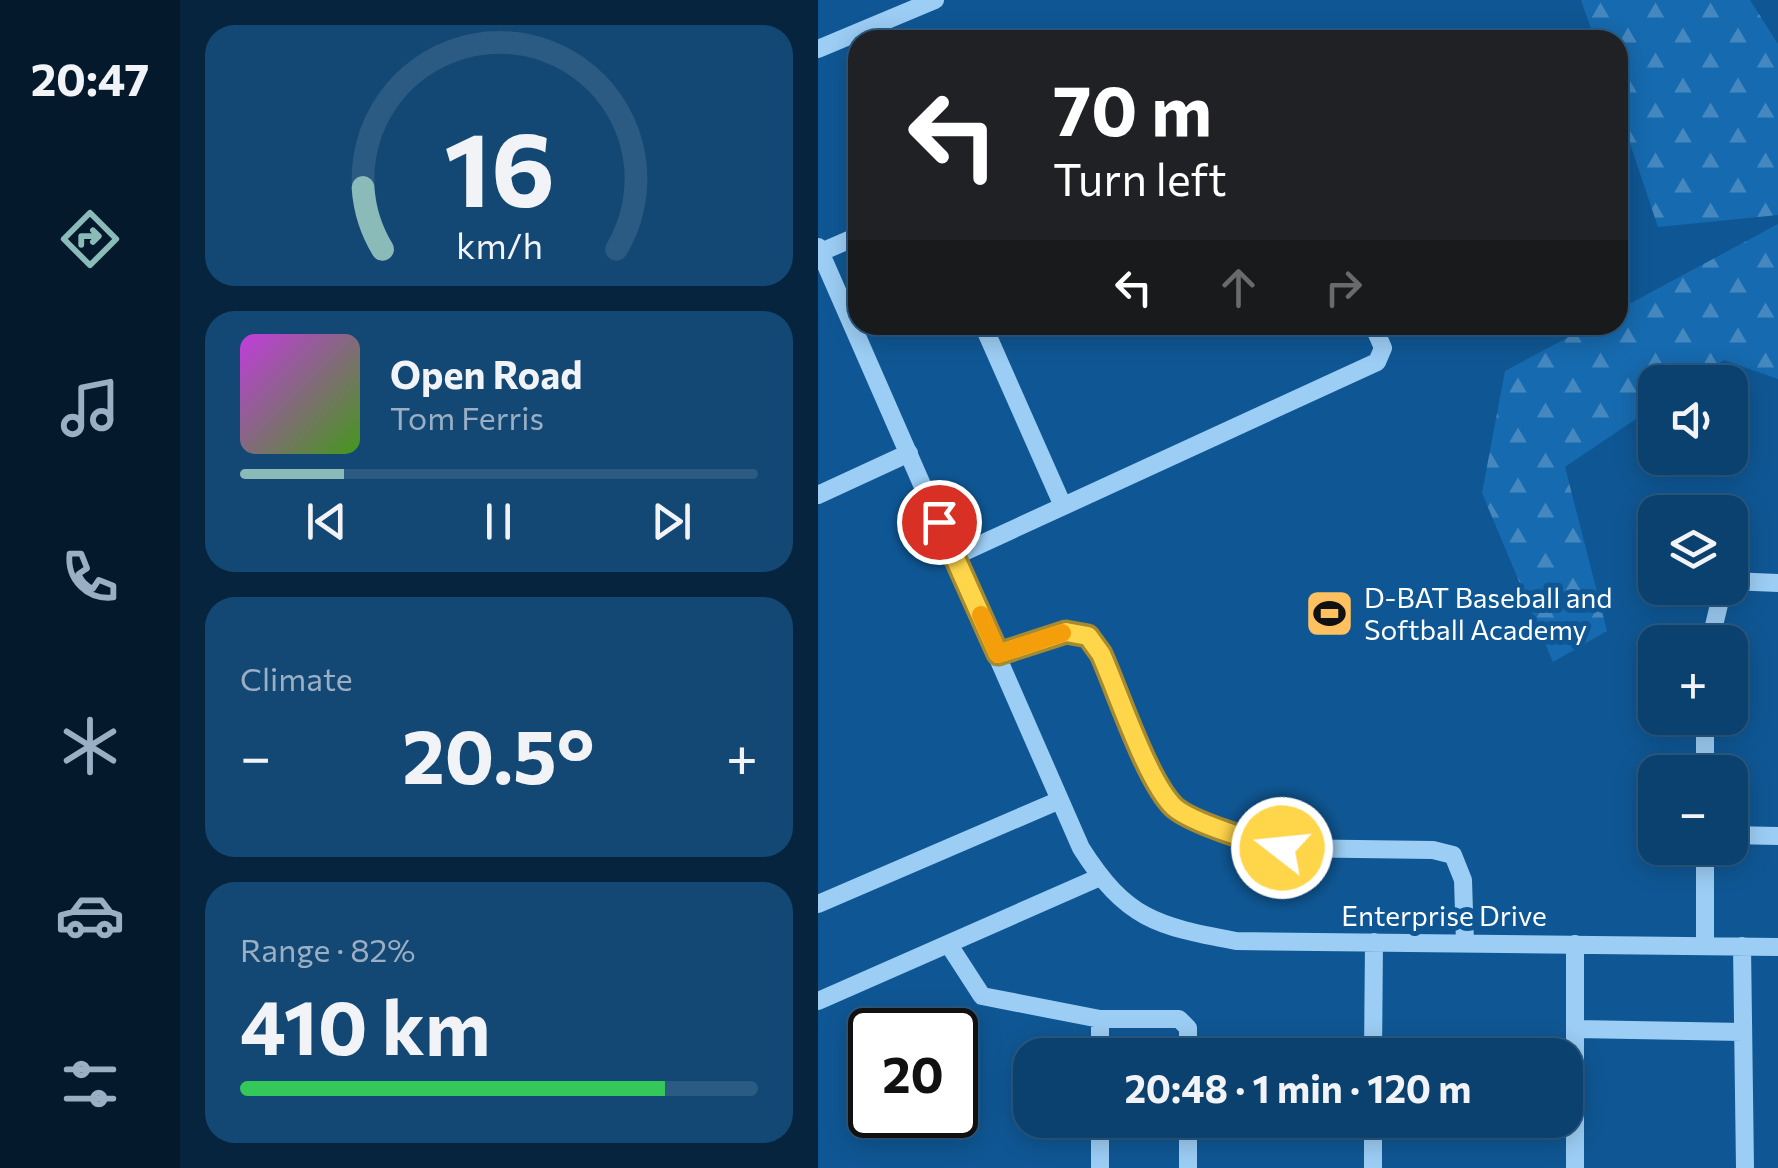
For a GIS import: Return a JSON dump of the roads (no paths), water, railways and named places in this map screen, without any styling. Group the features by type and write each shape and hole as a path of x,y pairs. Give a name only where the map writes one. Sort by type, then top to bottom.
{"street":[{"path":"863,30 935,0"},
{"path":"818,49 848,36"},
{"path":"819,249 848,239"},
{"name":"Enterprise Drive","path":"819,249 848,315"},
{"name":"Enterprise Drive","path":"857,335 1080,848 1100,878 1129,907 1174,930 1236,941 1778,947"},
{"path":"988,335 1063,506"},
{"path":"954,556 1378,362 1383,348 1377,335"},
{"path":"818,495 909,453"},
{"path":"1748,582 1778,583"},
{"path":"998,654 1066,632 1088,636 1101,654 1159,790 1178,810 1257,843 1282,848 1433,850 1453,855 1463,880 1465,943"},
{"path":"818,904 1060,800"},
{"path":"1748,835 1778,836"},
{"path":"1705,865 1705,946"},
{"path":"818,1001 1100,878"},
{"path":"1373,1038 1374,942"},
{"path":"949,944 982,996 1100,1019 1179,1019 1188,1028 1188,1038"},
{"path":"1574,1168 1575,944"},
{"path":"1742,946 1745,1168"},
{"path":"1100,1019 1100,1038"},
{"path":"1577,1029 1744,1032"},
{"path":"1100,1138 1100,1168"},
{"path":"1188,1138 1188,1168"},
{"path":"1373,1138 1373,1168"}],"place":[{"name":"D-BAT Baseball and Softball Academy","path":"1329,613"}]}
